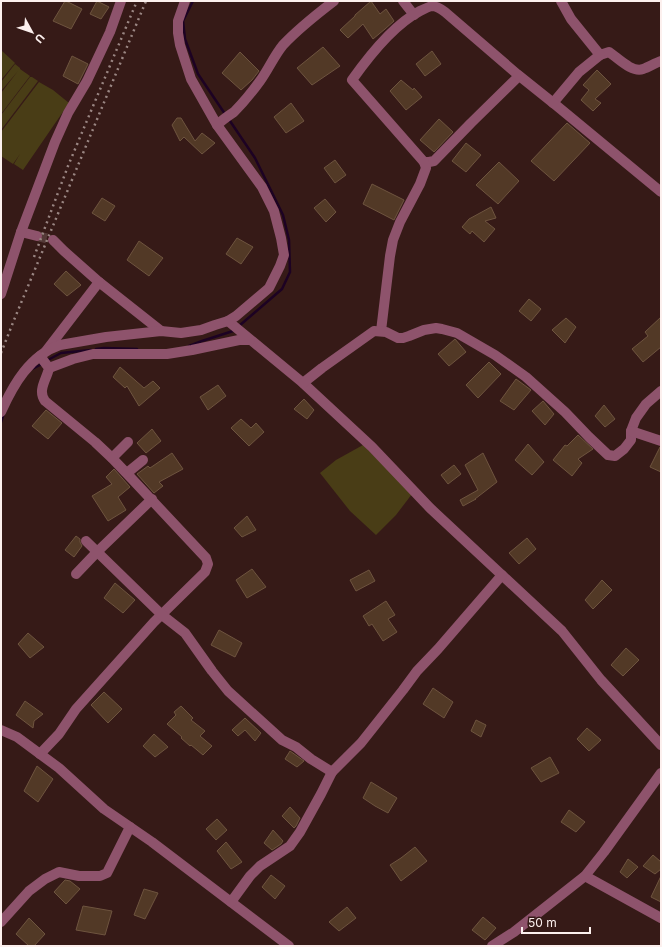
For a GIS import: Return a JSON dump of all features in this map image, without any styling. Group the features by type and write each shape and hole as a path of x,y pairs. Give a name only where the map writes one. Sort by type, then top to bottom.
{"street":[{"path":"1,294 21,232 55,142 68,113 87,81 110,32 121,1"},
{"path":"185,1 178,21 178,33 180,45 191,79 262,187 274,211 284,255 269,288 236,316 231,324"},
{"path":"220,122 235,111 259,83 283,46 334,1"},
{"path":"403,1 414,15"},
{"path":"561,1 572,19 600,54"},
{"path":"381,331 393,240 400,222 420,184 426,168 424,162 352,80 368,57 390,35 408,18 430,6 437,6 445,12 519,76 661,192"},
{"path":"553,103 579,72 600,54 609,52 629,68 641,70 661,61"},
{"path":"424,162 434,161 519,76"},
{"path":"21,232 37,236"},
{"path":"53,240 67,254 161,332"},
{"path":"45,360 100,282"},
{"path":"40,754 59,734 76,709 154,622 205,572 208,564 206,558 112,458 45,401 42,397 42,390 47,376 45,360 53,348 60,345 106,337 201,330 215,324 231,324 286,368 372,447 430,508 562,631 602,680 661,745"},
{"path":"303,383 374,331 386,332 398,338 403,338 429,329 442,329 457,333 495,354 526,377 565,412 588,437 608,455 615,456 624,449 631,440 631,431 636,418 646,404 661,391"},
{"path":"1,412 14,386 24,371 45,360 73,358 93,354 167,354 248,338"},
{"path":"631,431 661,441"},
{"path":"112,458 128,442"},
{"path":"127,473 143,460"},
{"path":"76,574 152,500"},
{"path":"86,541 162,615 185,634 228,691 282,740 296,747 310,759 332,772"},
{"path":"231,902 250,876 260,866 290,846 300,832 332,772 361,743 417,671 438,649 502,574"},
{"path":"1,730 17,737 59,768 104,809 152,842 289,946"},
{"path":"492,946 514,932 585,876 661,773"},
{"path":"1,922 29,891 45,878 59,872 79,876 100,876 107,873 130,827"},
{"path":"585,876 661,918"}],"shaded area":[{"path":"1,50 15,63 1,80"},
{"path":"15,64 30,76 1,114 1,93 18,71 1,91 1,82"},
{"path":"30,77 38,81 1,130 1,115"},
{"path":"39,82 53,90 69,103 23,170 14,164 20,154 13,164 1,156 1,132"},
{"path":"363,445 412,494 396,515 376,535 350,511 320,473 336,460"}],"building":[{"path":"65,1 82,9 71,29 53,21"},
{"path":"97,1 109,7 101,19 90,14"},
{"path":"371,1 380,14 386,9 394,21 373,39 363,24 348,38 340,30"},
{"path":"323,47 340,66 312,85 297,68"},
{"path":"432,51 441,64 425,76 416,64"},
{"path":"240,52 259,71 241,90 222,73"},
{"path":"72,56 88,64 78,84 63,76"},
{"path":"597,70 611,84 595,99 601,103 593,111 581,100 589,90 583,85"},
{"path":"401,80 413,90 414,88 422,97 406,110 390,91"},
{"path":"291,103 304,121 286,133 274,117"},
{"path":"177,118 181,118 195,141 202,133 215,143 202,154 184,137 180,141 172,125"},
{"path":"439,119 453,132 434,152 420,140"},
{"path":"567,123 590,143 554,181 531,161"},
{"path":"466,143 481,155 466,172 452,161"},
{"path":"335,160 346,175 335,183 324,168"},
{"path":"499,162 519,181 498,204 476,185"},
{"path":"372,184 404,200 394,220 363,204"},
{"path":"102,198 115,206 105,221 92,213"},
{"path":"325,199 336,212 326,222 314,208"},
{"path":"491,207 496,218 485,221 495,229 484,242 472,231 470,234 462,227 469,219"},
{"path":"237,238 253,247 241,264 226,254"},
{"path":"139,241 163,258 149,276 127,260"},
{"path":"66,271 81,285 67,296 54,284"},
{"path":"529,299 541,309 531,321 519,311"},
{"path":"661,317 661,347 643,362 632,349 648,336 645,332"},
{"path":"566,318 576,327 565,343 552,330"},
{"path":"455,339 466,352 449,366 438,354"},
{"path":"489,362 501,374 478,398 466,385"},
{"path":"120,367 144,388 153,381 160,388 139,406 127,386 125,388 113,377"},
{"path":"516,379 531,390 514,410 500,401"},
{"path":"218,385 226,396 208,410 200,397"},
{"path":"304,399 314,410 307,419 294,409"},
{"path":"543,401 554,414 545,425 532,411"},
{"path":"604,405 615,419 605,427 595,416"},
{"path":"46,410 62,423 48,439 32,426"},
{"path":"241,419 251,428 256,423 264,432 249,446 231,428"},
{"path":"152,429 161,441 146,453 137,443"},
{"path":"578,435 593,449 578,459 582,463 572,476 553,460 565,445 567,446"},
{"path":"528,444 544,462 532,475 515,460"},
{"path":"661,447 661,472 650,467"},
{"path":"172,453 183,469 159,482 163,486 154,493 137,474 148,466 150,468"},
{"path":"483,453 497,482 476,499 463,506 460,500 478,490 465,465"},
{"path":"454,465 461,474 448,484 441,475"},
{"path":"114,469 130,487 118,497 126,510 108,521 92,496 112,484 106,477"},
{"path":"247,516 256,530 242,537 234,528"},
{"path":"76,536 80,539 82,546 74,557 65,550"},
{"path":"527,538 536,549 519,564 509,553"},
{"path":"252,569 266,587 247,598 236,580"},
{"path":"369,570 375,581 356,591 350,580"},
{"path":"602,580 612,590 593,609 585,600"},
{"path":"115,583 135,600 123,613 104,598"},
{"path":"386,601 395,615 388,619 397,632 383,641 372,624 369,626 363,616"},
{"path":"219,630 242,643 235,657 211,645"},
{"path":"28,633 44,647 30,658 18,644"},
{"path":"626,648 639,660 623,676 611,665"},
{"path":"433,688 453,702 444,718 423,704"},
{"path":"104,692 122,709 108,723 91,705"},
{"path":"25,701 43,714 34,721 33,728 16,715"},
{"path":"181,706 193,718 191,720 205,731 200,736 212,746 203,755 191,745 190,746 167,724 176,715 174,712"},
{"path":"245,718 261,733 255,741 245,730 238,736 232,730"},
{"path":"476,720 486,725 481,737 471,731"},
{"path":"587,728 601,740 589,751 577,739"},
{"path":"154,734 168,747 155,757 143,746"},
{"path":"290,751 304,761 297,767 285,759"},
{"path":"550,757 559,773 541,782 531,768"},
{"path":"37,766 53,779 38,802 24,791"},
{"path":"371,782 397,798 388,813 363,798"},
{"path":"290,807 300,818 294,828 282,816"},
{"path":"569,810 585,822 576,832 561,822"},
{"path":"217,819 227,830 216,840 206,829"},
{"path":"273,830 283,841 272,850 264,843"},
{"path":"226,842 242,862 231,869 217,851"},
{"path":"415,847 427,861 401,881 390,865"},
{"path":"653,855 661,862 661,869 655,874 643,866"},
{"path":"628,859 638,867 627,878 620,872"},
{"path":"271,875 285,886 275,899 262,887"},
{"path":"661,876 661,902 651,897"},
{"path":"65,880 70,881 80,889 66,904 54,892"},
{"path":"144,889 158,893 145,919 134,915"},
{"path":"83,906 112,911 105,935 76,930"},
{"path":"347,907 356,918 339,931 329,922"},
{"path":"483,917 496,928 485,940 472,930"},
{"path":"29,918 45,934 34,946 29,946 16,934"}],"waterway":[{"path":"193,1 183,21 185,39 198,74 225,114"},
{"path":"228,118 255,158 283,215 289,240 290,272 282,289 239,326"},
{"path":"189,346 235,329"},
{"path":"96,349 137,349"},
{"path":"46,361 61,353 91,350"},
{"path":"32,369 42,364"},
{"path":"1,422 4,413"}],"tunnel":[{"path":"37,236 53,240"}],"railway":[{"path":"34,257 68,166 137,1"},
{"path":"1,353 146,1"}]}
